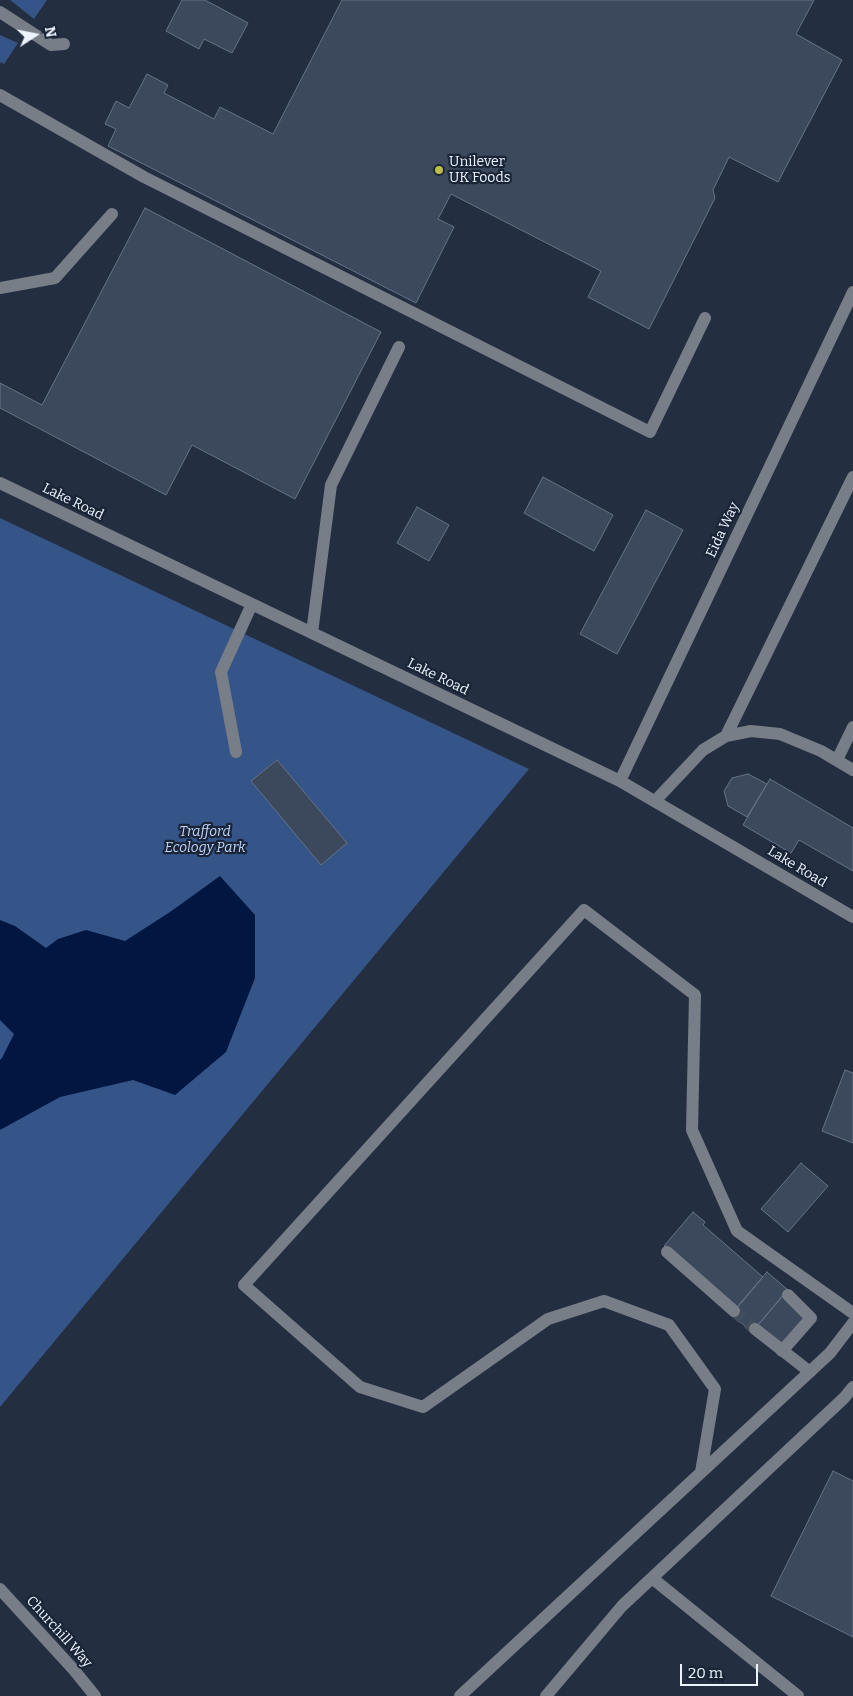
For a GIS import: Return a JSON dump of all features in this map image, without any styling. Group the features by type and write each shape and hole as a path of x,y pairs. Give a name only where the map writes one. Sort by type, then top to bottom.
{"street":[{"path":"0,12 51,45 64,44"},
{"path":"0,96 144,177 650,432 704,318"},
{"path":"0,288 55,278 112,214"},
{"name":"Eida Way","path":"620,781 853,292"},
{"path":"312,633 331,485 399,347"},
{"path":"726,736 853,477"},
{"name":"Lake Road","path":"0,483 620,781 853,918"},
{"path":"236,752 221,672 252,604"},
{"path":"837,760 853,726"},
{"path":"655,801 703,750 726,736 751,731 780,734 821,751 853,770"},
{"path":"701,1472 715,1389 669,1326 604,1301 548,1320 424,1407 360,1387 244,1285 584,910 695,995 692,1130 738,1231 853,1313"},
{"path":"667,1252 734,1311"},
{"path":"782,1351 811,1318 788,1295"},
{"path":"460,1696 810,1372 830,1353 853,1323"},
{"path":"755,1329 810,1372"},
{"path":"546,1696 622,1606 853,1388"},
{"path":"652,1578 798,1696"},
{"name":"Churchill Way","path":"0,1589 74,1670 95,1696"}],"green space":[{"path":"10,0 47,0 34,19"},
{"path":"0,35 18,43 4,64 1,62 0,64"},
{"name":"Trafford Ecology Park","path":"0,518 529,769 0,1407"}],"shaded area":[{"path":"220,876 255,915 255,978 226,1052 175,1095 133,1080 60,1097 0,1130 0,1060 14,1034 0,1020 0,920 15,926 46,948 58,939 86,930 125,941"}],"building":[{"path":"182,0 205,0 248,23 232,53 204,39 199,49 166,31"},
{"name":"Unilever UK Foods","path":"342,0 814,0 796,34 842,60 778,182 729,157 713,190 715,198 649,329 588,297 601,271 451,194 438,219 454,227 416,303 108,146 116,129 105,124 116,101 129,108 147,74 168,85 164,93 214,119 220,107 273,134"},
{"path":"145,208 381,332 295,499 192,445 166,495 0,408 0,383 42,405"},
{"path":"543,477 613,515 594,551 524,513"},
{"path":"417,507 449,525 429,561 397,543"},
{"path":"646,510 683,530 617,654 580,634"},
{"path":"277,760 347,843 321,865 251,781"},
{"path":"748,774 767,784 747,817 728,806 724,791 732,778"},
{"path":"770,779 853,828 853,871 799,840 791,853 743,825"},
{"path":"845,1070 853,1073 853,1143 822,1131"},
{"path":"801,1163 828,1186 788,1232 761,1209"},
{"path":"693,1212 705,1222 703,1225 763,1277 737,1308 664,1246"},
{"path":"767,1272 788,1290 752,1332 731,1314"},
{"path":"783,1295 809,1317 783,1347 758,1325"},
{"path":"833,1471 853,1481 853,1637 771,1596"}],"tunnel":[{"path":"734,1311 755,1329"}],"place":[{"name":"Unilever UK Foods","path":"439,170"}]}
